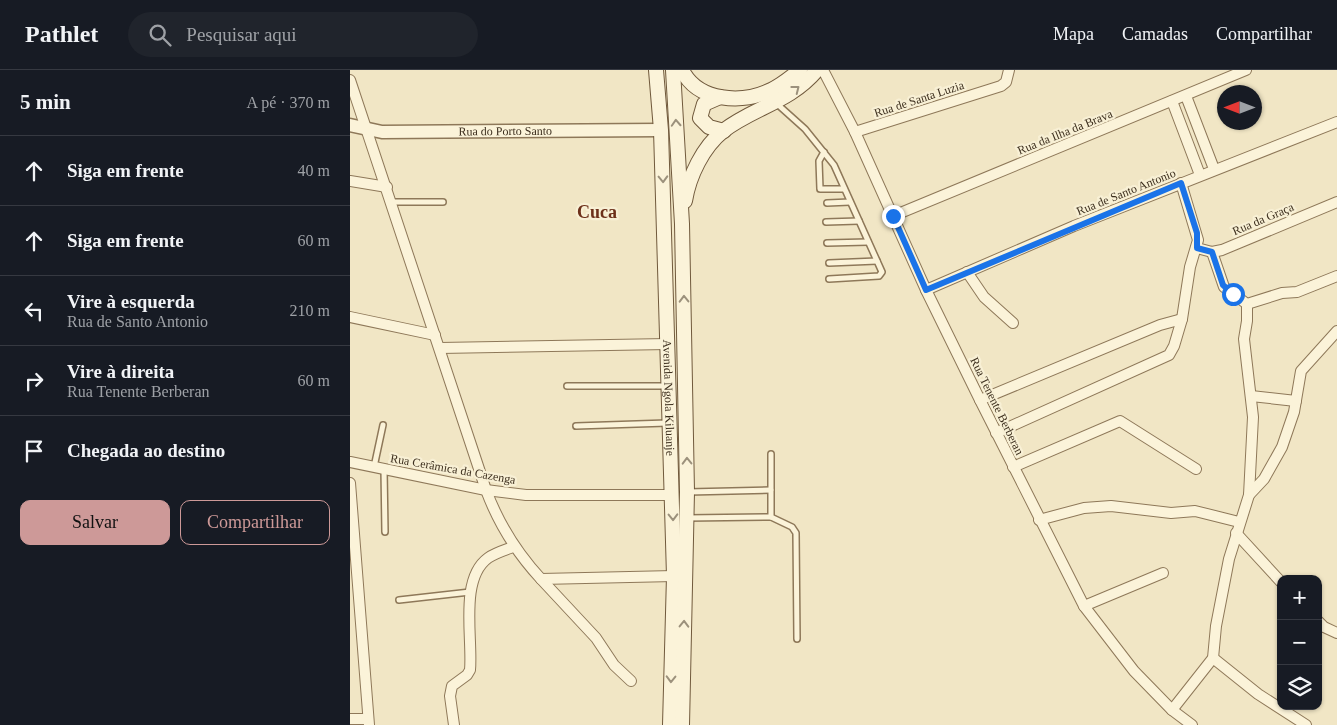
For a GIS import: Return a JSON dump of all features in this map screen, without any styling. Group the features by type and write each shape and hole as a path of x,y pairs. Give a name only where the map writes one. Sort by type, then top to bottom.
{"main road":[{"name":"Avenida Ngola Kiluanje","path":"656,70 661,130 674,576 670,725"},
{"name":"Avenida Ngola Kiluanje","path":"674,70 682,224 687,492 682,725"},
{"path":"682,70 690,83 699,90 720,97 743,98 765,92 800,70"},
{"path":"682,224 687,192 694,171 707,149 724,131 776,103 800,86 817,70"},
{"path":"720,97 704,104 700,118 709,127 724,131"}],"street":[{"name":"Rua Tenente Berberan","path":"823,70 855,132 926,290 1039,520 1084,606 1134,671 1172,710 1192,725"},
{"name":"Rua de Santa Luzia","path":"855,132 1001,86 1006,82 1009,70"},
{"name":"Rua da Ilha da Brava","path":"893,216 1246,70"},
{"path":"350,80 486,490 500,525 513,547 541,580 593,634 614,665 630,681"},
{"path":"1186,96 1214,169"},
{"path":"1172,101 1200,175"},
{"name":"Rua de Santo Antonio","path":"926,290 1214,169 1337,122"},
{"name":"Rua do Porto Santo","path":"350,125 367,130 661,130"},
{"path":"350,181 386,187"},
{"path":"996,433 1161,360 1169,354 1174,346 1182,320 1190,267 1197,248 1197,233 1181,183"},
{"name":"Rua da Graça","path":"1212,252 1222,250 1337,202"},
{"path":"1197,248 1212,252 1224,288 1247,304"},
{"path":"967,272 990,304 1013,323"},
{"path":"1247,304 1282,293 1297,292 1337,276"},
{"path":"1172,710 1213,658 1222,596 1237,528 1248,495 1253,426 1244,339 1248,321 1247,304"},
{"path":"350,317 435,334"},
{"path":"980,400 1155,327 1182,320"},
{"path":"1248,495 1264,479 1282,447 1296,402 1301,371 1337,331"},
{"path":"440,348 668,344"},
{"path":"1251,396 1296,402"},
{"path":"1014,467 1120,421 1196,469"},
{"name":"Rua Cerâmica da Cazenga","path":"350,462 486,490 540,495 672,495"},
{"path":"350,482 369,722 350,719"},
{"path":"1039,520 1084,508 1111,506 1170,513 1195,511 1237,528 1277,577"},
{"path":"454,725 450,696 452,686 467,675 470,670 470,592 482,563 489,557 513,547"},
{"path":"1084,606 1163,573"},
{"path":"541,580 674,576"},
{"path":"1322,625 1337,633"},
{"path":"1213,658 1258,694 1306,725"}],"lane":[{"path":"776,103 805,129 834,165 882,272 879,276 829,279"},
{"path":"824,152 819,160 820,189 844,189"},
{"path":"391,202 443,202"},
{"path":"827,203 850,202"},
{"path":"826,222 859,220"},
{"path":"827,243 868,242"},
{"path":"829,263 877,261"},
{"path":"567,386 669,386"},
{"path":"576,426 670,423"},
{"path":"383,425 379,468 385,532"},
{"path":"771,454 771,517"},
{"path":"687,492 771,490"},
{"path":"686,518 771,517 792,527 796,532 797,639"},
{"path":"399,600 470,592"}],"district":[{"name":"Cuca","path":"597,212"}],"route":[{"path":"893,216 926,290 1074,226 1181,183 1197,233 1197,248 1212,252 1224,288 1233,294"}]}
